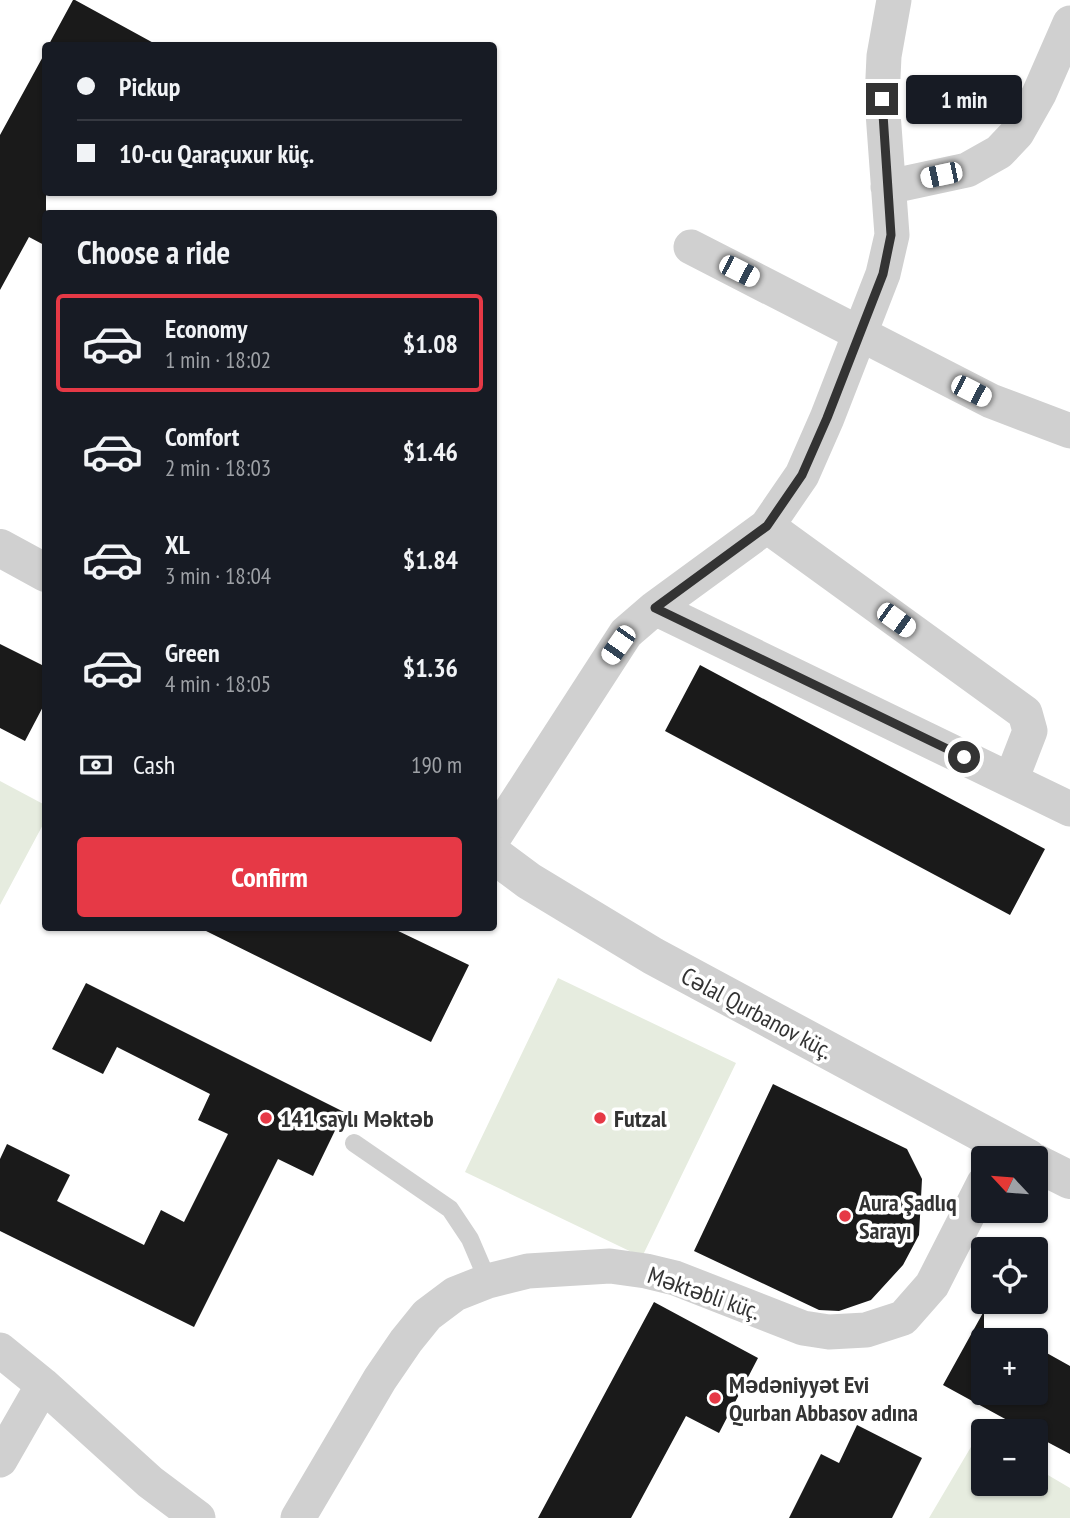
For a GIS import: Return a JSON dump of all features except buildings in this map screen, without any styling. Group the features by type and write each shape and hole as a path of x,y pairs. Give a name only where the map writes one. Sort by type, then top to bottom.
{"street":[{"path":"497,832 626,633 655,608 767,526 802,475 883,274 891,235 882,99 884,56 894,0"},
{"path":"888,187 967,170 999,152 1017,133 1039,94 1070,23"},
{"path":"691,247 991,401 1070,431"},
{"path":"767,526 1025,713 1030,731 1011,780"},
{"path":"0,548 42,571"},
{"path":"655,608 1070,809"},
{"name":"Cəlal Qurbanov küç.","path":"497,857 530,881 653,956 995,1146"},
{"path":"1048,1169 1070,1180"},
{"name":"Məktəbli küç.","path":"298,1518 380,1379 427,1315 456,1294 488,1281 528,1271 610,1266 675,1278 803,1328 829,1332 866,1329 902,1318 932,1285 971,1208"},
{"path":"0,1350 43,1385 150,1482 198,1518"},
{"path":"0,1460 43,1385"}],"lane":[{"path":"354,1143 450,1209 470,1239 488,1281"}],"shaded area":[{"path":"0,781 42,803 42,826 0,905"},
{"name":"Futzal","path":"558,978 736,1063 642,1257 465,1172"},
{"path":"971,1447 971,1496 1048,1496 1048,1475 1070,1488 1070,1518 929,1518"}],"place":[{"name":"141 saylı Məktəb","path":"266,1118"},
{"name":"Futzal","path":"600,1118"},
{"name":"Aura Şadlıq Sarayı","path":"845,1216"},
{"name":"Mədəniyyət Evi Qurban Abbasov adına","path":"715,1398"}],"route":[{"path":"882,99 891,235 883,274 802,475 767,526 655,608 964,757"}]}
